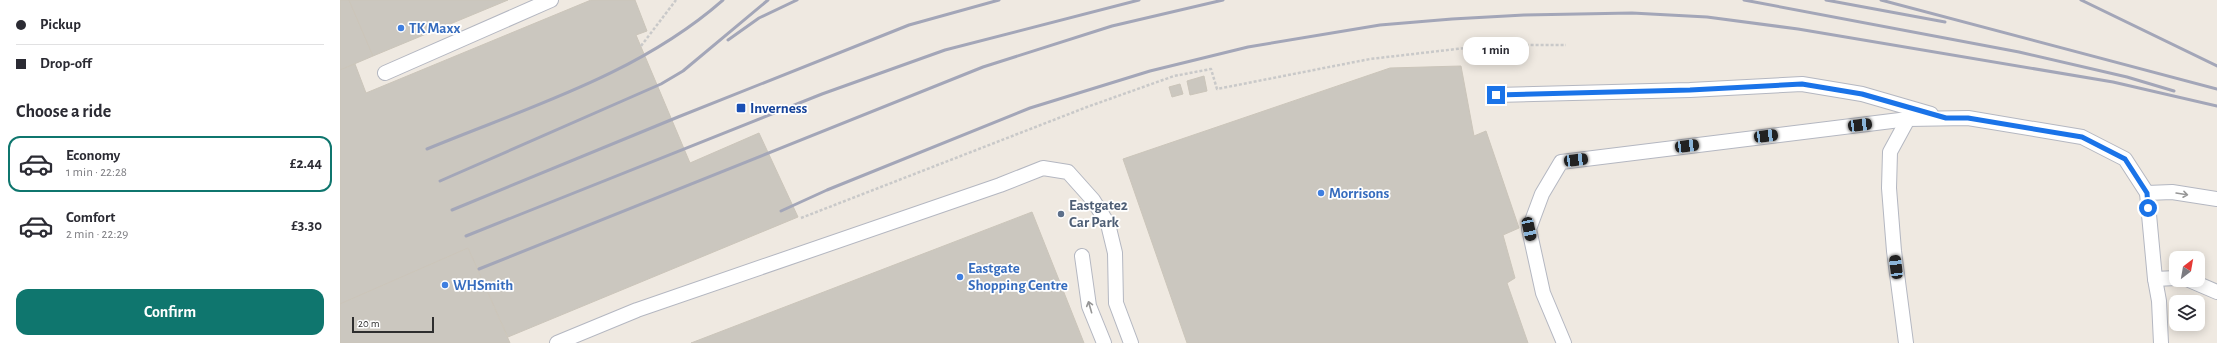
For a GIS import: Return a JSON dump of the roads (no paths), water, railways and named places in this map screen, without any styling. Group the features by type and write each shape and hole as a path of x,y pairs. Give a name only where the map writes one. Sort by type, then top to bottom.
{"lane":[{"path":"385,73 551,0"},
{"path":"1496,95 1690,90 1802,84 1862,94 1946,118"},
{"path":"1564,343 1543,293 1529,229 1542,194 1560,162 1908,119 1946,118 1968,118 2082,137 2125,159 2147,193 2155,279 2159,301 2161,343"},
{"path":"1906,343 1894,251 1889,188 1890,152 1908,119"},
{"path":"557,343 637,310 1000,185 1043,168 1068,172 1093,200 1108,224 1115,253 1116,303 1131,343"},
{"path":"2147,193 2172,192 2217,199"},
{"path":"1082,256 1089,306 1104,343"},
{"path":"2155,279 2169,278"},
{"path":"2205,287 2217,292"}],"railway":[{"path":"427,149 543,103 619,69 656,49 690,26 723,0"},
{"path":"440,181 661,84 683,71 768,0"},
{"path":"728,40 759,18 797,0"},
{"path":"452,210 678,117 909,25 999,0"},
{"path":"466,236 822,94 945,50 1139,0"},
{"path":"479,269 983,67 1112,26 1223,0"},
{"path":"1744,0 2019,52 2127,77 2174,91"},
{"path":"1826,0 1945,22"},
{"path":"1881,0 2217,89"},
{"path":"2081,0 2217,66"},
{"path":"781,211 827,190 1030,108 1150,71 1248,47 1380,25 1452,19 1524,15 1632,13 1707,17 1798,29 2113,82 2217,106"}],"place":[{"name":"TK Maxx","path":"401,28"},
{"name":"Inverness","path":"741,108"},
{"name":"Morrisons","path":"1321,193"},
{"name":"Eastgate2 Car Park","path":"1061,214"},
{"name":"Eastgate Shopping Centre","path":"960,277"},
{"name":"WHSmith","path":"445,285"}]}
